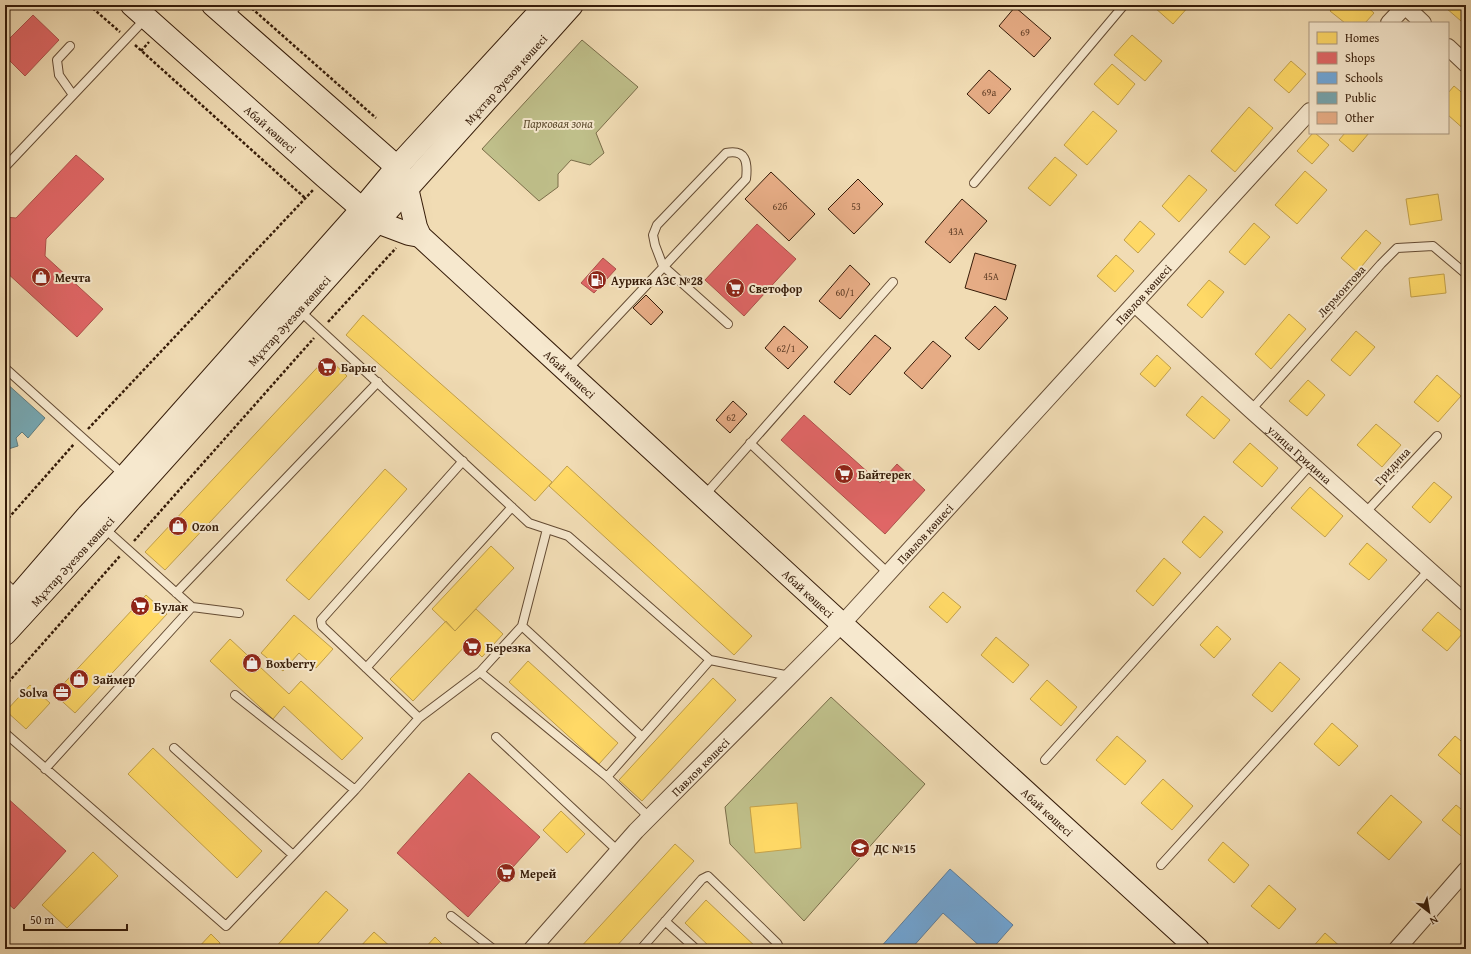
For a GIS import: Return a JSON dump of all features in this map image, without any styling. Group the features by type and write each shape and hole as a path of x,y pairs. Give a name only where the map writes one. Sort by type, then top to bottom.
{"main road":[{"name":"Мұхтар Әуезов көшесі","path":"370,215 397,167 546,5"},
{"name":"Мұхтар Әуезов көшесі","path":"5,634 15,599 95,521 370,215 407,188 572,5"},
{"name":"Абай көшесі","path":"226,9 397,167 407,188 416,227 415,235"},
{"name":"Абай көшесі","path":"139,12 370,215 415,235 566,371 1198,949"}],"street":[{"path":"1390,22 1405,5 1422,22"},
{"path":"1449,48 1466,64"},
{"name":"Павлов көшесі","path":"533,949 649,817 842,624 1135,304 1309,111"},
{"name":"улица Гридина","path":"1135,304 1466,603"},
{"path":"1397,949 1466,870"}],"lane":[{"path":"974,183 1124,5"},
{"path":"5,167 127,38 139,12"},
{"path":"70,46 57,60 59,75 73,95"},
{"path":"566,371 664,266 746,179 747,165 742,155 734,151 726,153 657,225 653,235 664,266 728,324"},
{"name":"Лермонтова","path":"1251,410 1397,248 1434,246 1466,274"},
{"path":"703,497 893,282"},
{"path":"291,303 321,329 529,523 568,536 710,660 790,676"},
{"path":"5,368 82,436 131,482"},
{"path":"176,593 378,382"},
{"name":"Гридина","path":"1365,513 1437,436"},
{"path":"750,443 888,573"},
{"path":"420,718 322,626 321,620 463,461"},
{"path":"1045,760 1311,464"},
{"path":"366,668 512,507"},
{"path":"95,521 192,607 239,613"},
{"path":"5,733 226,926 355,790 420,718 480,672 522,626 547,529"},
{"path":"1161,864 1429,570"},
{"path":"45,769 192,607"},
{"path":"522,626 642,737"},
{"path":"607,777 710,660"},
{"path":"480,672 607,777 649,817"},
{"path":"235,695 355,790"},
{"path":"496,737 618,851"},
{"path":"174,748 293,855"},
{"path":"641,949 702,879 708,876 777,943 780,949"},
{"path":"451,916 493,949"},
{"path":"665,921 696,949"}],"path":[{"path":"89,5 305,198"},
{"path":"248,5 376,118"},
{"path":"5,522 82,436 325,177"},
{"path":"5,686 321,329 415,235"}],"green space":[{"name":"Парковая зона","path":"582,40 638,87 596,133 604,153 590,165 571,160 558,174 558,187 539,201 482,149"},
{"path":"831,697 925,784 804,921 730,844 725,807"}],"building: Homes":[{"path":"5,5 13,5 5,13"},
{"path":"1155,5 1190,5 1173,24 1154,7"},
{"path":"1335,5 1365,5 1374,13 1366,22 1344,22 1330,11"},
{"path":"1448,5 1466,5 1466,15 1461,21 1446,8"},
{"path":"1132,35 1162,61 1145,81 1114,55"},
{"path":"1291,61 1306,74 1289,93 1274,80"},
{"path":"1112,64 1135,84 1118,105 1094,84"},
{"path":"1454,86 1466,96 1466,131 1449,116 1449,92"},
{"path":"1249,107 1273,128 1235,172 1211,151"},
{"path":"1093,111 1117,131 1087,165 1064,145"},
{"path":"1312,134 1316,134 1329,145 1312,164 1297,151"},
{"path":"1344,134 1368,134 1353,152 1339,140"},
{"path":"1055,157 1077,175 1050,206 1028,188"},
{"path":"1305,171 1327,190 1297,224 1275,205"},
{"path":"1189,175 1207,190 1179,222 1162,206"},
{"path":"1438,194 1442,220 1410,225 1406,199"},
{"path":"1140,221 1155,234 1138,253 1124,240"},
{"path":"1254,223 1270,237 1245,265 1229,252"},
{"path":"1366,230 1381,243 1357,272 1341,258"},
{"path":"1116,255 1134,271 1115,292 1097,276"},
{"path":"1444,274 1446,293 1411,297 1409,278"},
{"path":"1209,280 1224,292 1202,318 1187,305"},
{"path":"1289,314 1306,329 1271,369 1255,354"},
{"path":"363,315 552,482 535,501 346,335"},
{"path":"1356,331 1375,347 1350,376 1331,360"},
{"path":"1157,355 1171,368 1155,387 1140,374"},
{"path":"327,357 347,376 165,570 145,552"},
{"path":"1437,375 1461,396 1438,422 1414,402"},
{"path":"1308,380 1325,395 1307,416 1289,401"},
{"path":"1202,396 1230,420 1214,439 1186,415"},
{"path":"1376,424 1401,445 1382,467 1357,445"},
{"path":"1250,443 1278,468 1262,487 1233,462"},
{"path":"567,466 752,636 734,655 549,486"},
{"path":"385,469 407,489 309,600 286,580"},
{"path":"1434,482 1452,497 1430,523 1412,507"},
{"path":"1310,487 1343,516 1325,537 1291,508"},
{"path":"1204,516 1223,532 1200,558 1182,542"},
{"path":"1367,543 1387,560 1369,580 1349,564"},
{"path":"491,546 514,568 455,631 432,609"},
{"path":"1164,558 1181,573 1153,606 1136,591"},
{"path":"943,592 961,607 947,623 929,607"},
{"path":"146,595 167,614 75,713 54,694"},
{"path":"476,609 503,634 482,657 468,643 413,701 390,679 446,621 455,631"},
{"path":"1438,612 1463,633 1447,651 1422,630"},
{"path":"294,615 333,649 316,668 299,653 283,671 261,653"},
{"path":"1217,626 1231,639 1214,658 1200,645"},
{"path":"996,637 1029,665 1013,683 981,655"},
{"path":"230,639 289,694 301,681 363,738 342,760 284,706 273,719 210,661"},
{"path":"528,661 618,743 599,764 509,682"},
{"path":"1280,662 1300,679 1272,712 1252,695"},
{"path":"713,678 736,700 642,801 619,780"},
{"path":"1047,680 1077,707 1061,726 1030,699"},
{"path":"30,685 50,703 26,729 6,711"},
{"path":"1332,723 1358,746 1339,766 1314,744"},
{"path":"1117,736 1146,761 1125,785 1096,760"},
{"path":"1455,736 1466,745 1466,779 1438,755"},
{"path":"153,748 262,851 237,878 128,774"},
{"path":"1163,779 1193,806 1172,830 1141,803"},
{"path":"1391,795 1422,822 1389,860 1357,833"},
{"path":"797,803 801,848 755,853 750,807"},
{"path":"1456,805 1466,813 1466,840 1442,820"},
{"path":"561,811 585,834 567,853 543,830"},
{"path":"1223,842 1249,865 1234,883 1208,860"},
{"path":"675,844 694,861 614,949 579,949"},
{"path":"93,852 118,876 67,928 42,905"},
{"path":"1269,885 1296,909 1279,929 1251,906"},
{"path":"326,891 348,910 313,949 274,949"},
{"path":"706,900 758,949 712,949 685,923"},
{"path":"374,932 393,949 358,949"},
{"path":"1325,933 1343,949 1311,949"},
{"path":"211,934 220,943 218,949 197,949"},
{"path":"435,937 447,949 424,949"}],"building: Shops":[{"path":"33,15 59,40 25,76 5,56 5,43"},
{"path":"76,155 104,179 46,239 45,256 103,309 77,337 5,271 5,217 16,218"},
{"path":"757,224 796,259 744,316 705,280"},
{"path":"603,258 616,269 594,293 581,283"},
{"name":"Байтерек","path":"804,415 880,483 897,464 925,490 885,534 781,440"},
{"path":"469,773 540,837 468,917 397,853"},
{"path":"5,796 66,851 14,909 5,901"}],"building: Schools":[{"path":"950,869 1013,925 992,949 983,949 943,913 911,949 879,949"}],"building: Public":[{"path":"5,382 45,418 28,438 22,432 16,438 18,446 5,450"}],"building: Other":[{"path":"1015,7 1051,38 1034,57 999,26"},
{"path":"989,70 1011,89 989,114 967,94"},
{"path":"771,172 815,214 789,241 745,199"},
{"path":"858,179 883,204 854,234 828,209"},
{"path":"962,199 987,221 950,263 925,242"},
{"path":"975,253 1016,265 1006,300 965,288"},
{"path":"850,265 870,284 840,319 819,301"},
{"path":"646,295 663,312 651,325 633,308"},
{"path":"995,306 1008,318 979,350 965,338"},
{"path":"784,326 808,347 788,369 765,348"},
{"path":"875,335 891,348 850,395 834,382"},
{"path":"933,341 951,356 922,389 904,373"},
{"path":"733,401 747,414 730,433 716,420"}],"place":[{"name":"Мечта","path":"41,277"},
{"name":"Аурика АЗС №28","path":"597,280"},
{"name":"Светофор","path":"735,288"},
{"name":"Барыс","path":"327,367"},
{"name":"Байтерек","path":"844,474"},
{"name":"Ozon","path":"178,526"},
{"name":"Булак","path":"140,606"},
{"name":"Березка","path":"472,647"},
{"name":"Boxberry","path":"252,663"},
{"name":"Займер","path":"79,679"},
{"name":"Solva","path":"62,692"},
{"name":"ДС №15","path":"860,848"},
{"name":"Мерей","path":"506,873"}]}
